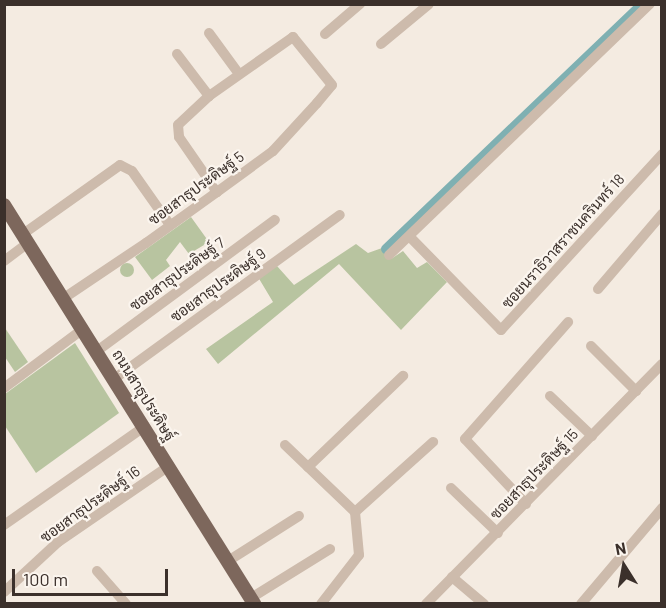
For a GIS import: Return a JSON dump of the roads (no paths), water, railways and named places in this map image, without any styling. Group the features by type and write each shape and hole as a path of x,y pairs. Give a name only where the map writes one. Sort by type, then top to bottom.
{"main road":[{"name":"ถนนสาธุประดิษฐ์","path":"4,205 252,601"}],"street":[{"path":"325,34 360,4"},
{"path":"381,44 429,4"},
{"path":"389,255 650,4"},
{"path":"209,33 239,74 181,121 177,133 217,192"},
{"name":"ซอยสาธุประดิษฐ์ 5","path":"64,298 279,146 332,85 293,37 268,51 239,74"},
{"path":"177,54 209,96"},
{"name":"ซอยนราธิวาสราชนครินทร์ 18","path":"410,237 501,330 662,154"},
{"path":"4,261 26,239 120,165 132,171 170,225"},
{"path":"598,289 662,214"},
{"name":"ซอยสาธุประดิษฐ์ 9","path":"114,379 340,215"},
{"name":"ซอยสาธุประดิษฐ์ 7","path":"97,351 275,220"},
{"path":"526,504 465,440 568,322"},
{"path":"4,388 83,329"},
{"path":"591,346 636,391"},
{"name":"ซอยสาธุประดิษฐ์ 15","path":"426,603 498,534 662,364"},
{"path":"308,467 403,376"},
{"path":"550,396 592,436"},
{"path":"4,525 144,427"},
{"path":"355,512 433,442"},
{"path":"285,445 355,512 359,555 321,603"},
{"name":"ซอยสาธุประดิษฐ์ 16","path":"4,592 58,542 169,466"},
{"path":"451,488 498,534"},
{"path":"581,603 662,508"},
{"path":"228,561 299,516"},
{"path":"252,601 330,549"},
{"path":"97,571 126,603"},
{"path":"452,576 484,603"}],"waterway":[{"path":"386,249 637,9"}]}
